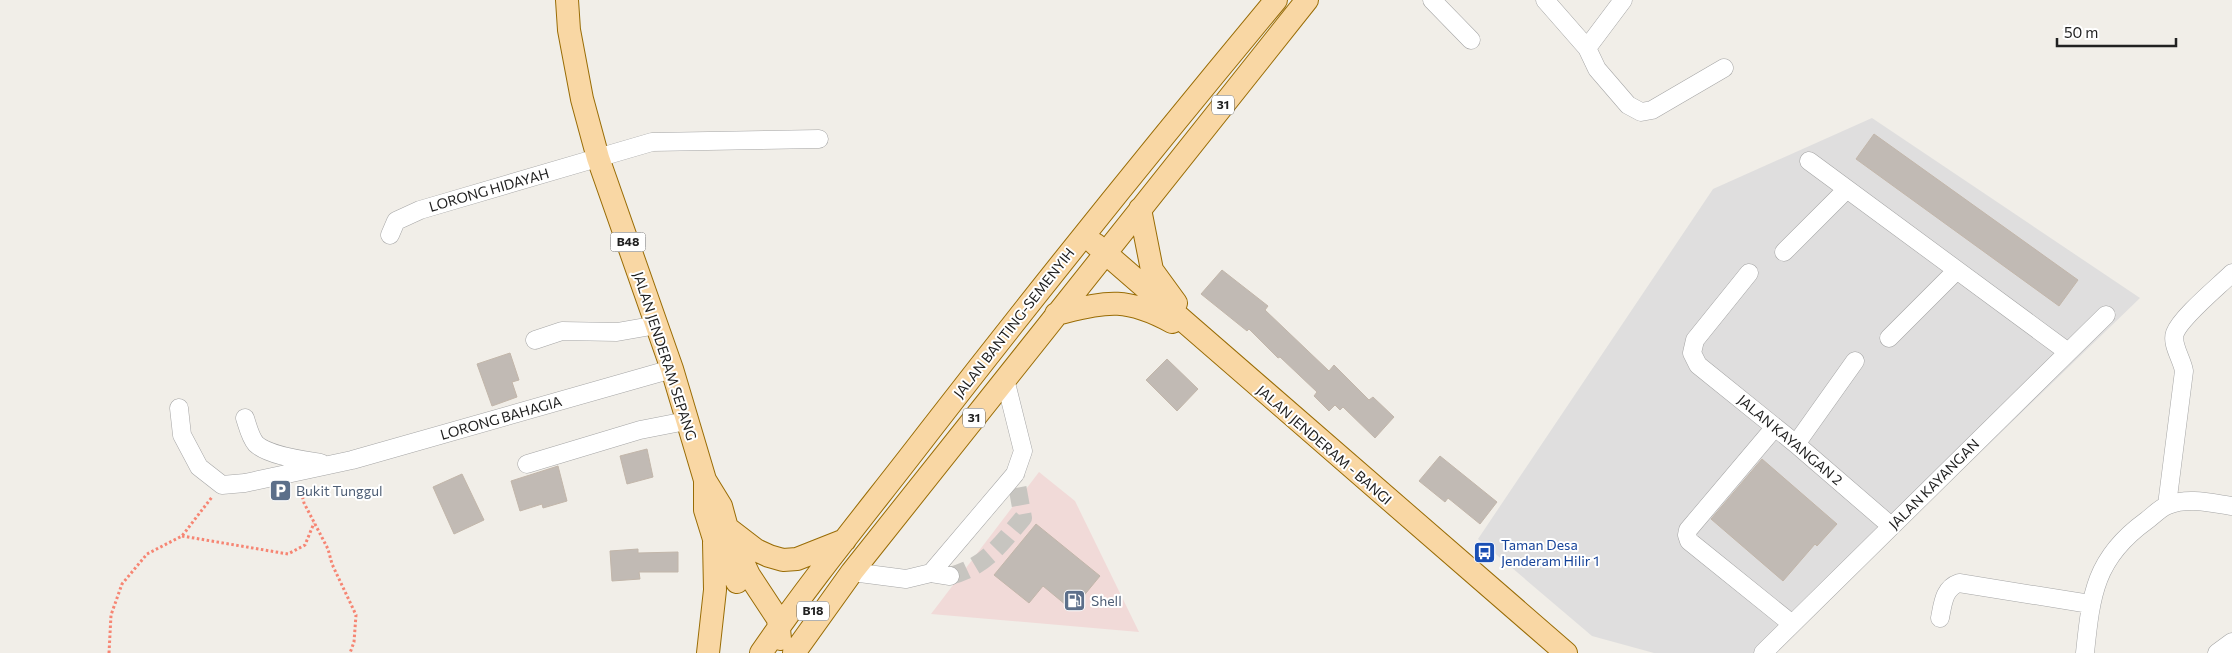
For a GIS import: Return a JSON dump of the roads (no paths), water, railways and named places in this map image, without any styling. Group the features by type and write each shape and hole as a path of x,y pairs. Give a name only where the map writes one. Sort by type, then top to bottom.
{"main road":[{"name":"JALAN JENDERAM SEPANG","path":"567,0 569,30 582,98 598,158 672,369 686,420 706,480 721,506 720,533"},
{"name":"JALAN BANTING-SEMENYIH","path":"761,653 845,540 1084,234 1276,0"},
{"name":"JALAN BANTING-SEMENYIH","path":"794,653 848,577 1307,0"},
{"path":"1140,209 1152,270 1203,340"},
{"name":"JALAN JENDERAM - BANGI","path":"1084,234 1203,340 1566,653"},
{"path":"1056,314 1113,303 1133,305 1156,314 1203,340"},
{"path":"708,653 720,533 769,556 783,560 797,559 845,540"},
{"name":"B48","path":"720,533 778,619 778,628"},
{"name":"B18","path":"782,653 778,628 795,627 803,622 848,577"}],"street":[{"path":"1432,0 1471,40"},
{"path":"1545,0 1587,48 1597,69 1628,105 1641,112 1652,110 1724,68"},
{"path":"1587,48 1623,0"},
{"name":"LORONG HIDAYAH","path":"390,235 396,221 420,210 652,142 819,139"},
{"path":"1809,161 2068,352"},
{"path":"1784,252 1847,189"},
{"path":"1889,338 1957,270"},
{"name":"JALAN KAYANGAN 2","path":"1749,273 1694,340 1692,352 1698,365 1796,444 1891,526"},
{"path":"2168,505 2184,371 2181,357 2176,347 2175,334 2184,320 2232,273"},
{"name":"JALAN KAYANGAN","path":"1763,653 2106,315"},
{"path":"535,340 562,331 617,332 657,325"},
{"path":"1796,444 1855,360"},
{"name":"LORONG BAHAGIA","path":"179,408 182,435 199,467 222,485 245,483 352,460 672,369"},
{"path":"932,573 1015,474 1023,451 1005,379"},
{"path":"245,418 252,438 257,445 269,451 329,464"},
{"path":"527,464 640,430 686,420"},
{"path":"1775,427 1688,530 1687,535 1689,541 1792,624"},
{"path":"2085,653 2090,604 2102,568 2130,532 2168,505 2192,501 2232,506"},
{"path":"848,577 906,579 932,573 950,576"},
{"path":"1940,618 1945,594 1951,586 1960,583 2090,604"},
{"path":"2217,653 2232,642"}],"tunnel":[{"path":"950,576 973,567 991,554 1023,518 1015,474"}],"place":[{"name":"Bukit Tunggul","path":"280,491"},
{"name":"Taman Desa Jenderam Hilir 1","path":"1485,553"},
{"name":"Shell","path":"1075,601"}]}
